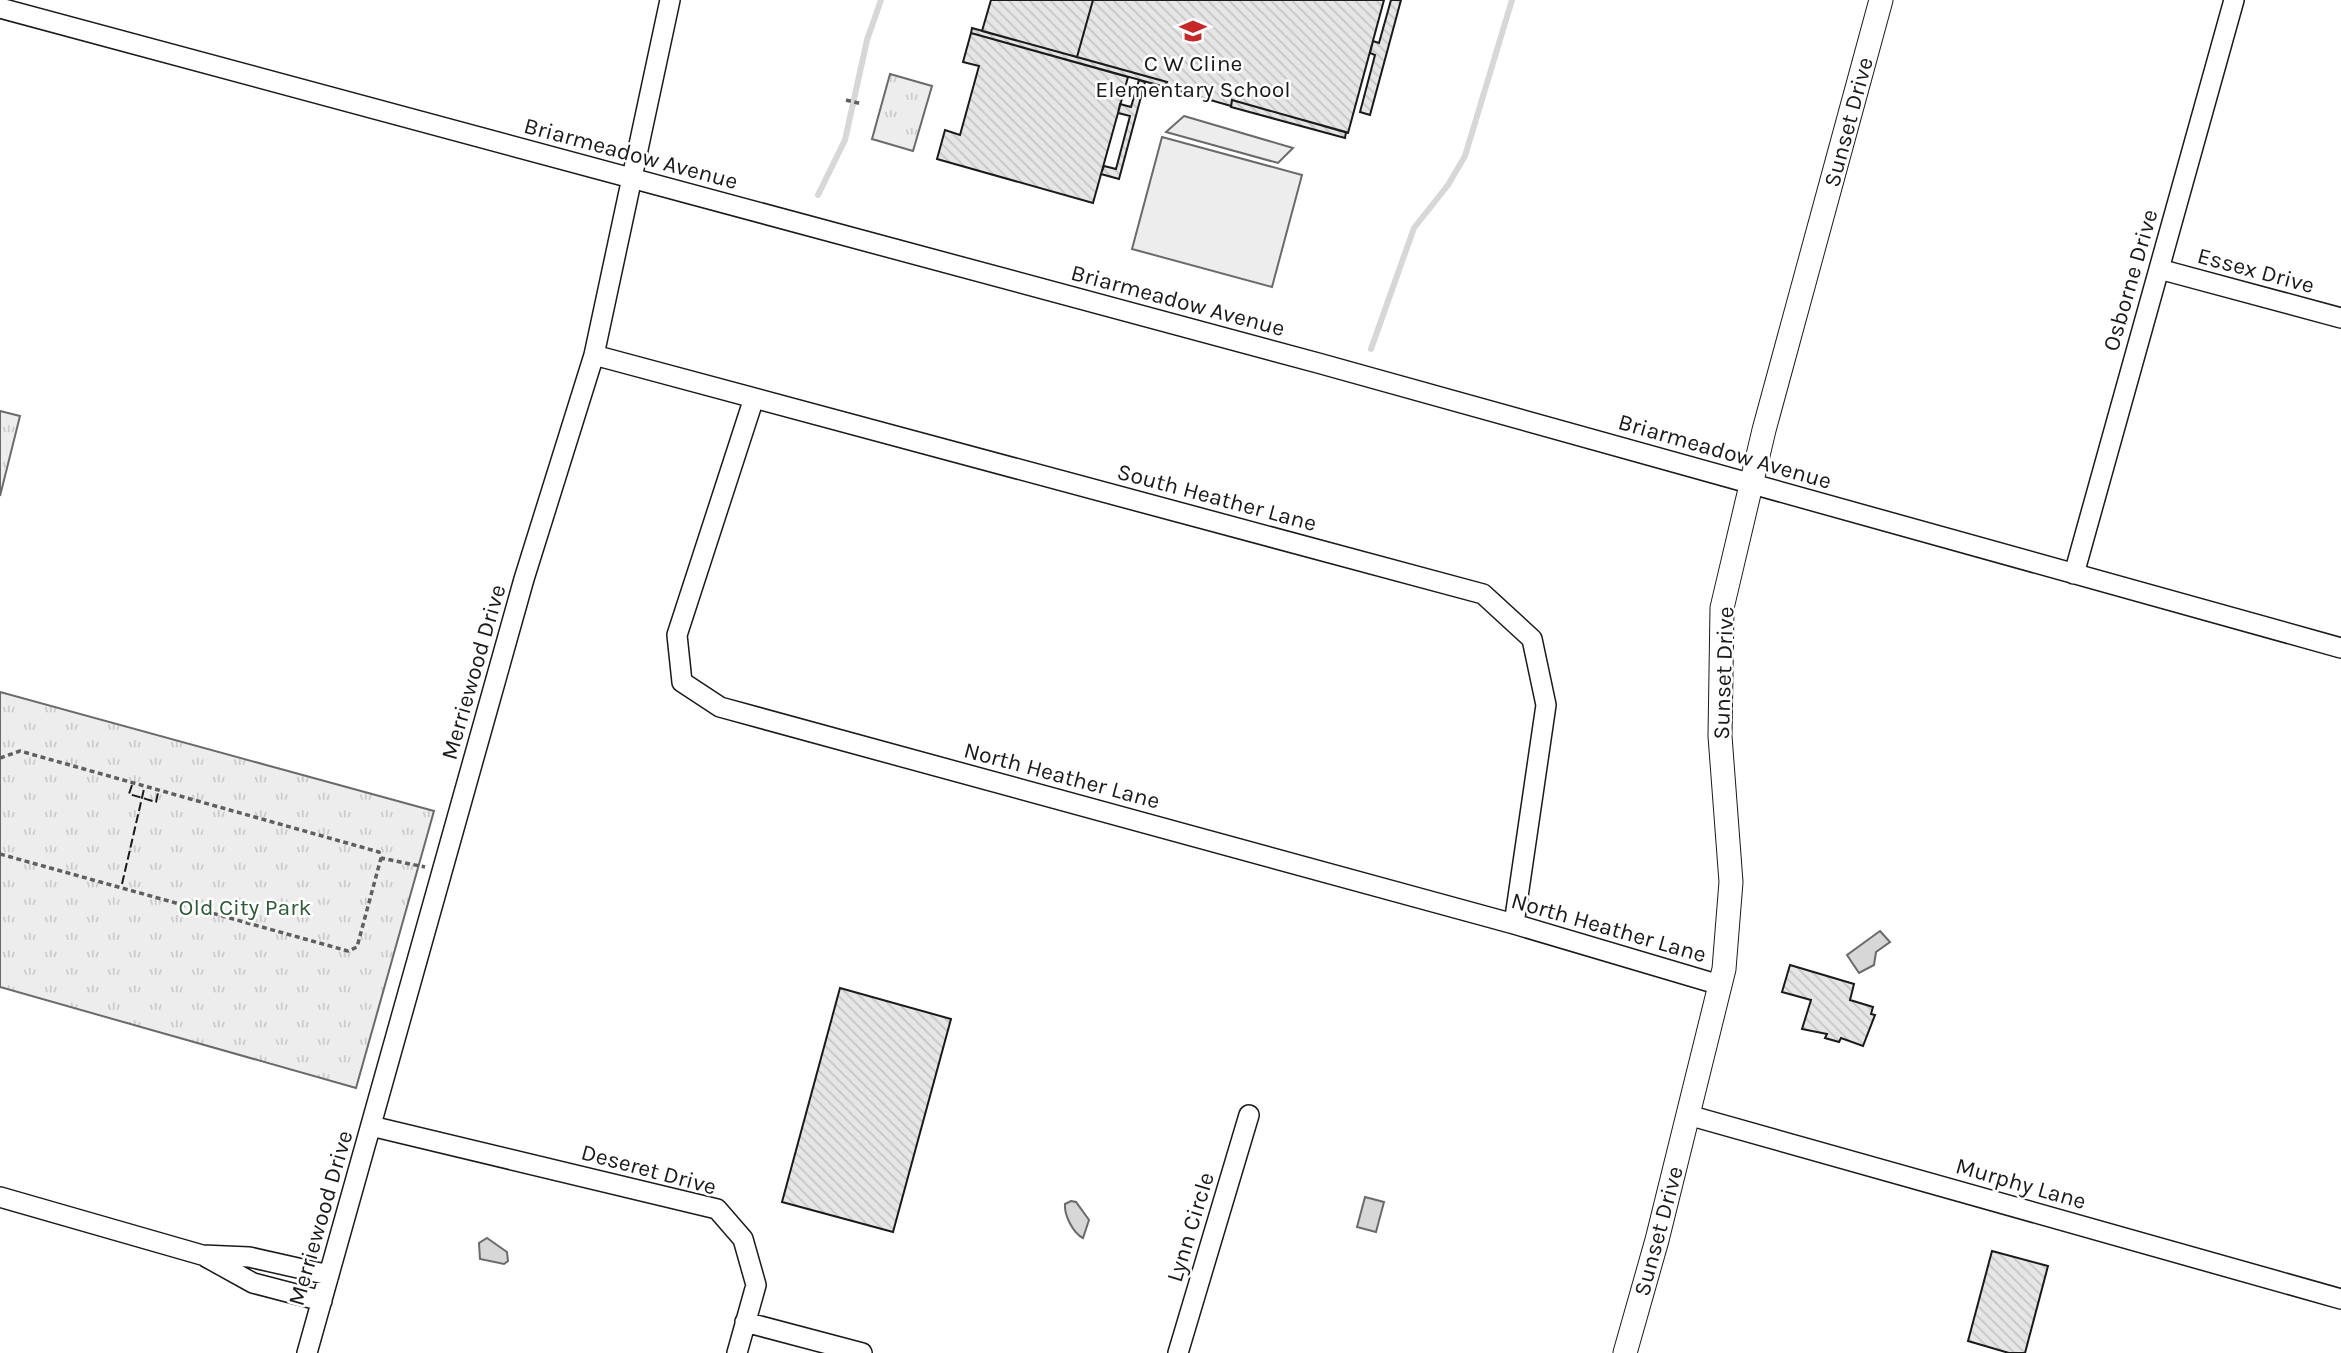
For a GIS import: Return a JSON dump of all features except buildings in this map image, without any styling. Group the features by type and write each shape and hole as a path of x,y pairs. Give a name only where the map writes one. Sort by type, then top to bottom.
{"street":[{"name":"Merriewood Drive","path":"307,1353 524,579 594,355 670,0"},
{"name":"Sunset Drive","path":"1625,1353 1720,985 1731,882 1720,736 1722,608 1752,484 1881,0"},
{"name":"Osborne Drive","path":"2074,574 2234,0"},
{"name":"Briarmeadow Avenue","path":"0,8 1318,363 2341,648"},
{"name":"Essex Drive","path":"2159,269 2341,318"},
{"name":"South Heather Lane","path":"594,355 1483,594 1532,639 1546,705 1514,924"},
{"name":"North Heather Lane","path":"754,398 677,635 682,682 720,707 1514,924 1720,985"},
{"name":"Lynn Circle","path":"1178,1353 1249,1115"},
{"name":"Murphy Lane","path":"1688,1115 2341,1299"},
{"name":"Deseret Drive","path":"371,1126 717,1209 743,1240 756,1285 737,1353"},
{"path":"0,1197 202,1255 253,1283 322,1301"},
{"path":"202,1255 249,1257 329,1275"},
{"path":"746,1322 862,1353"}],"path":[{"path":"846,100 862,104"},
{"path":"0,758 20,751 379,852 381,858 357,947 348,951 0,854"},
{"path":"381,858 443,870"}],"shaded area":[{"path":"1184,116 1293,148 1278,163 1166,132"},
{"path":"1162,137 1302,175 1272,287 1132,249"},
{"path":"1880,931 1890,942 1876,952 1874,965 1859,973 1847,955"},
{"path":"1365,1197 1384,1202 1376,1232 1357,1227"},
{"path":"1076,1202 1089,1220 1083,1238 1073,1228 1066,1213 1065,1204"},
{"path":"487,1238 507,1252 508,1261 504,1264 480,1259 479,1243"}],"green space":[{"path":"890,74 932,86 913,151 872,139"},
{"path":"0,411 20,416 0,496"},
{"name":"Old City Park","path":"0,692 434,811 356,1088 0,987"}],"waterway":[{"path":"818,195 845,140 867,40 881,0"},
{"path":"1371,349 1414,228 1448,185 1465,156 1512,0"}],"fence":[{"path":"132,785 129,794 156,802 158,793"},
{"path":"122,884 144,789"}],"place":[{"name":"C W Cline Elementary School","path":"1193,31"}]}
